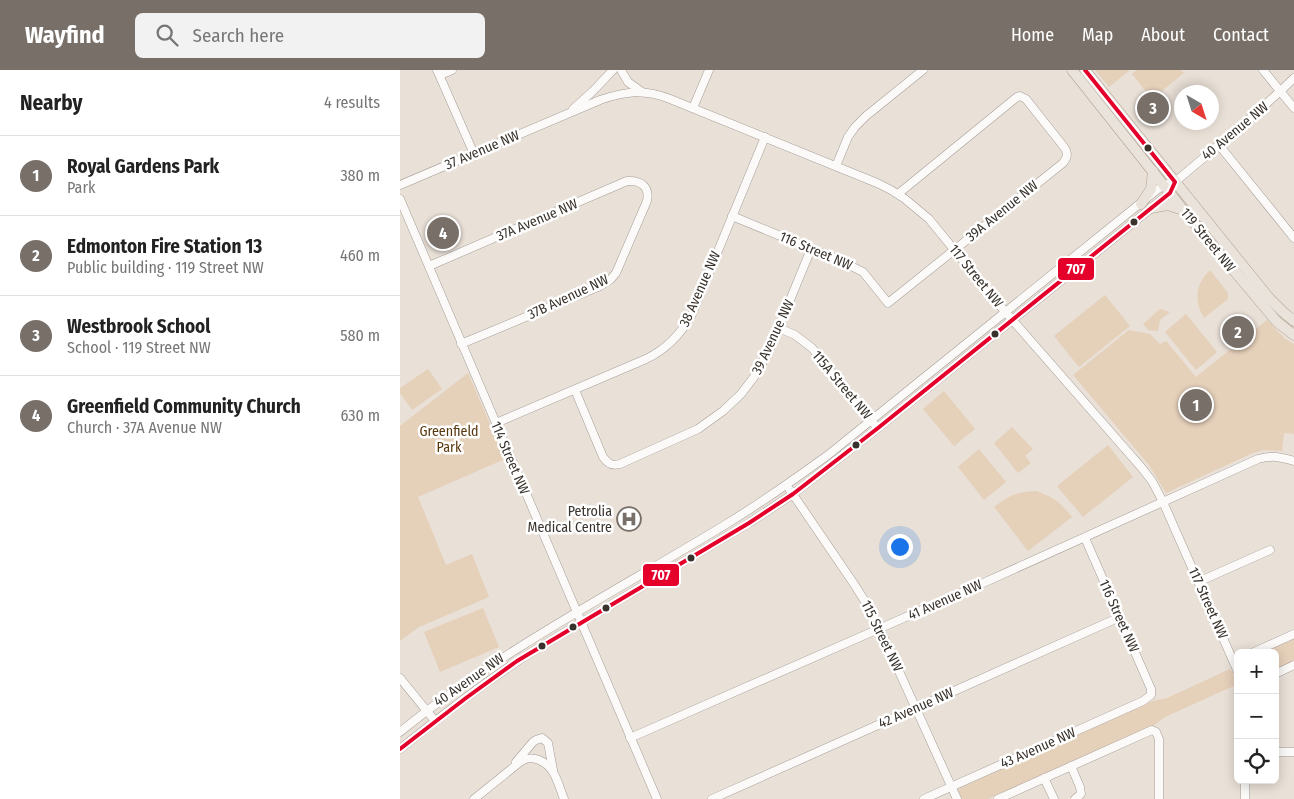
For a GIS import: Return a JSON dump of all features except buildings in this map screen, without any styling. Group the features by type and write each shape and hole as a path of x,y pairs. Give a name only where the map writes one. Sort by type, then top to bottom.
{"main road":[{"name":"119 Street NW","path":"1072,70 1184,211 1277,322 1294,335"},
{"name":"119 Street NW","path":"1085,70 1269,298 1294,321"},
{"path":"1141,204 1150,189 1153,171"},
{"path":"1151,208 1168,205 1184,211"}],"street":[{"path":"452,70 439,73 474,154"},
{"name":"37 Avenue NW","path":"564,115 587,97 613,70"},
{"path":"621,70 628,82 642,92"},
{"path":"693,108 709,70"},
{"path":"836,166 848,137 858,124 923,70"},
{"path":"1263,70 1294,108"},
{"name":"40 Avenue NW","path":"400,749 504,669 749,522 792,494 878,428 1151,208 1167,189 1250,120 1294,78"},
{"name":"37 Avenue NW","path":"400,185 613,95 642,92"},
{"name":"117 Street NW","path":"642,92 661,96 693,108 883,186 898,194 929,219 1006,313 1136,460 1152,481 1234,656"},
{"name":"39A Avenue NW","path":"888,303 1063,163 1067,155 1064,147 1026,99 1020,96 898,194"},
{"name":"38 Avenue NW","path":"496,423 654,355 668,346 680,334 692,314 765,137"},
{"path":"1219,145 1294,238"},
{"name":"37A Avenue NW","path":"429,266 627,181 636,182 646,188"},
{"name":"37B Avenue NW","path":"461,344 610,280 616,273 647,201 648,193 646,188"},
{"name":"40 Avenue NW","path":"400,732 426,710 480,672 576,612 727,524 786,485 872,421 1141,204 1167,189"},
{"name":"114 Street NW","path":"400,199 657,799"},
{"name":"116 Street NW","path":"732,216 863,272 888,303"},
{"name":"39 Avenue NW","path":"575,390 603,457 611,465 620,464 688,434 708,423 741,394 766,358 812,249"},
{"name":"115A Street NW","path":"779,328 795,335 812,348 878,428"},
{"name":"41 Avenue NW","path":"630,738 1085,538 1258,459 1276,456 1294,461"},
{"name":"115 Street NW","path":"786,485 862,596 880,628 957,799"},
{"name":"116 Street NW","path":"1085,538 1151,689 1151,695"},
{"path":"1198,582 1270,550"},
{"name":"42 Avenue NW","path":"712,799 1120,617"},
{"path":"1261,649 1294,634"},
{"path":"1279,672 1292,667"},
{"path":"400,678 435,721"},
{"name":"43 Avenue NW","path":"924,799 1143,701 1151,695"},
{"path":"998,799 1155,730 1160,742 1159,799"},
{"path":"512,768 533,742 542,738 548,744 553,771 564,799"},
{"path":"1279,752 1294,752"},
{"path":"474,799 524,759 537,759 549,766 553,771"},
{"path":"1071,766 1081,789 1081,794 1075,799"},
{"path":"1044,778 1054,799"},
{"path":"1245,784 1245,799"}],"green space":[{"path":"1095,70 1130,70 1109,87"},
{"path":"1137,70 1181,70 1184,73 1152,99 1132,74"},
{"path":"1210,270 1228,293 1228,299 1204,318 1199,305 1198,293 1201,281"},
{"path":"1105,295 1130,326 1079,367 1054,336"},
{"path":"1160,309 1170,312 1160,320 1158,331 1148,330 1143,324"},
{"path":"1186,314 1217,352 1196,370 1165,332"},
{"path":"1267,320 1284,338 1294,344 1294,434 1284,433 1282,451 1264,450 1253,453 1166,493 1149,465 1073,375 1129,330 1150,334 1160,344 1166,341 1196,377"},
{"path":"428,369 442,389 412,410 400,393 400,388"},
{"name":"Greenfield Park","path":"468,373 505,459 418,497 446,565 472,554 489,597 419,627 400,641 400,426"},
{"path":"944,391 975,429 954,446 923,409"},
{"path":"1012,427 1033,449 1025,456 1031,463 1018,473 994,443"},
{"path":"1108,445 1133,477 1083,517 1057,486"},
{"path":"979,449 1006,482 984,500 958,467"},
{"path":"1036,491 1056,501 1072,517 1028,551 994,507 1014,495"},
{"path":"483,608 499,647 440,672 424,632"},
{"path":"1294,638 1294,661 1279,668 1279,649 1270,649"},
{"path":"1230,669 1232,671 1234,686 1165,717 1153,726 988,799 961,799 959,795 958,790 960,788 1153,701 1167,698"}],"transit line":[{"name":"707","path":"400,749 517,661 749,523 793,494 1170,193 1175,182 1085,70"}],"place":[{"name":"Westbrook School","path":"1153,108"},
{"name":"Greenfield Community Church","path":"443,233"},
{"name":"Edmonton Fire Station 13","path":"1238,332"},
{"name":"Royal Gardens Park","path":"1196,405"},
{"name":"Petrolia Medical Centre","path":"629,519"}]}
